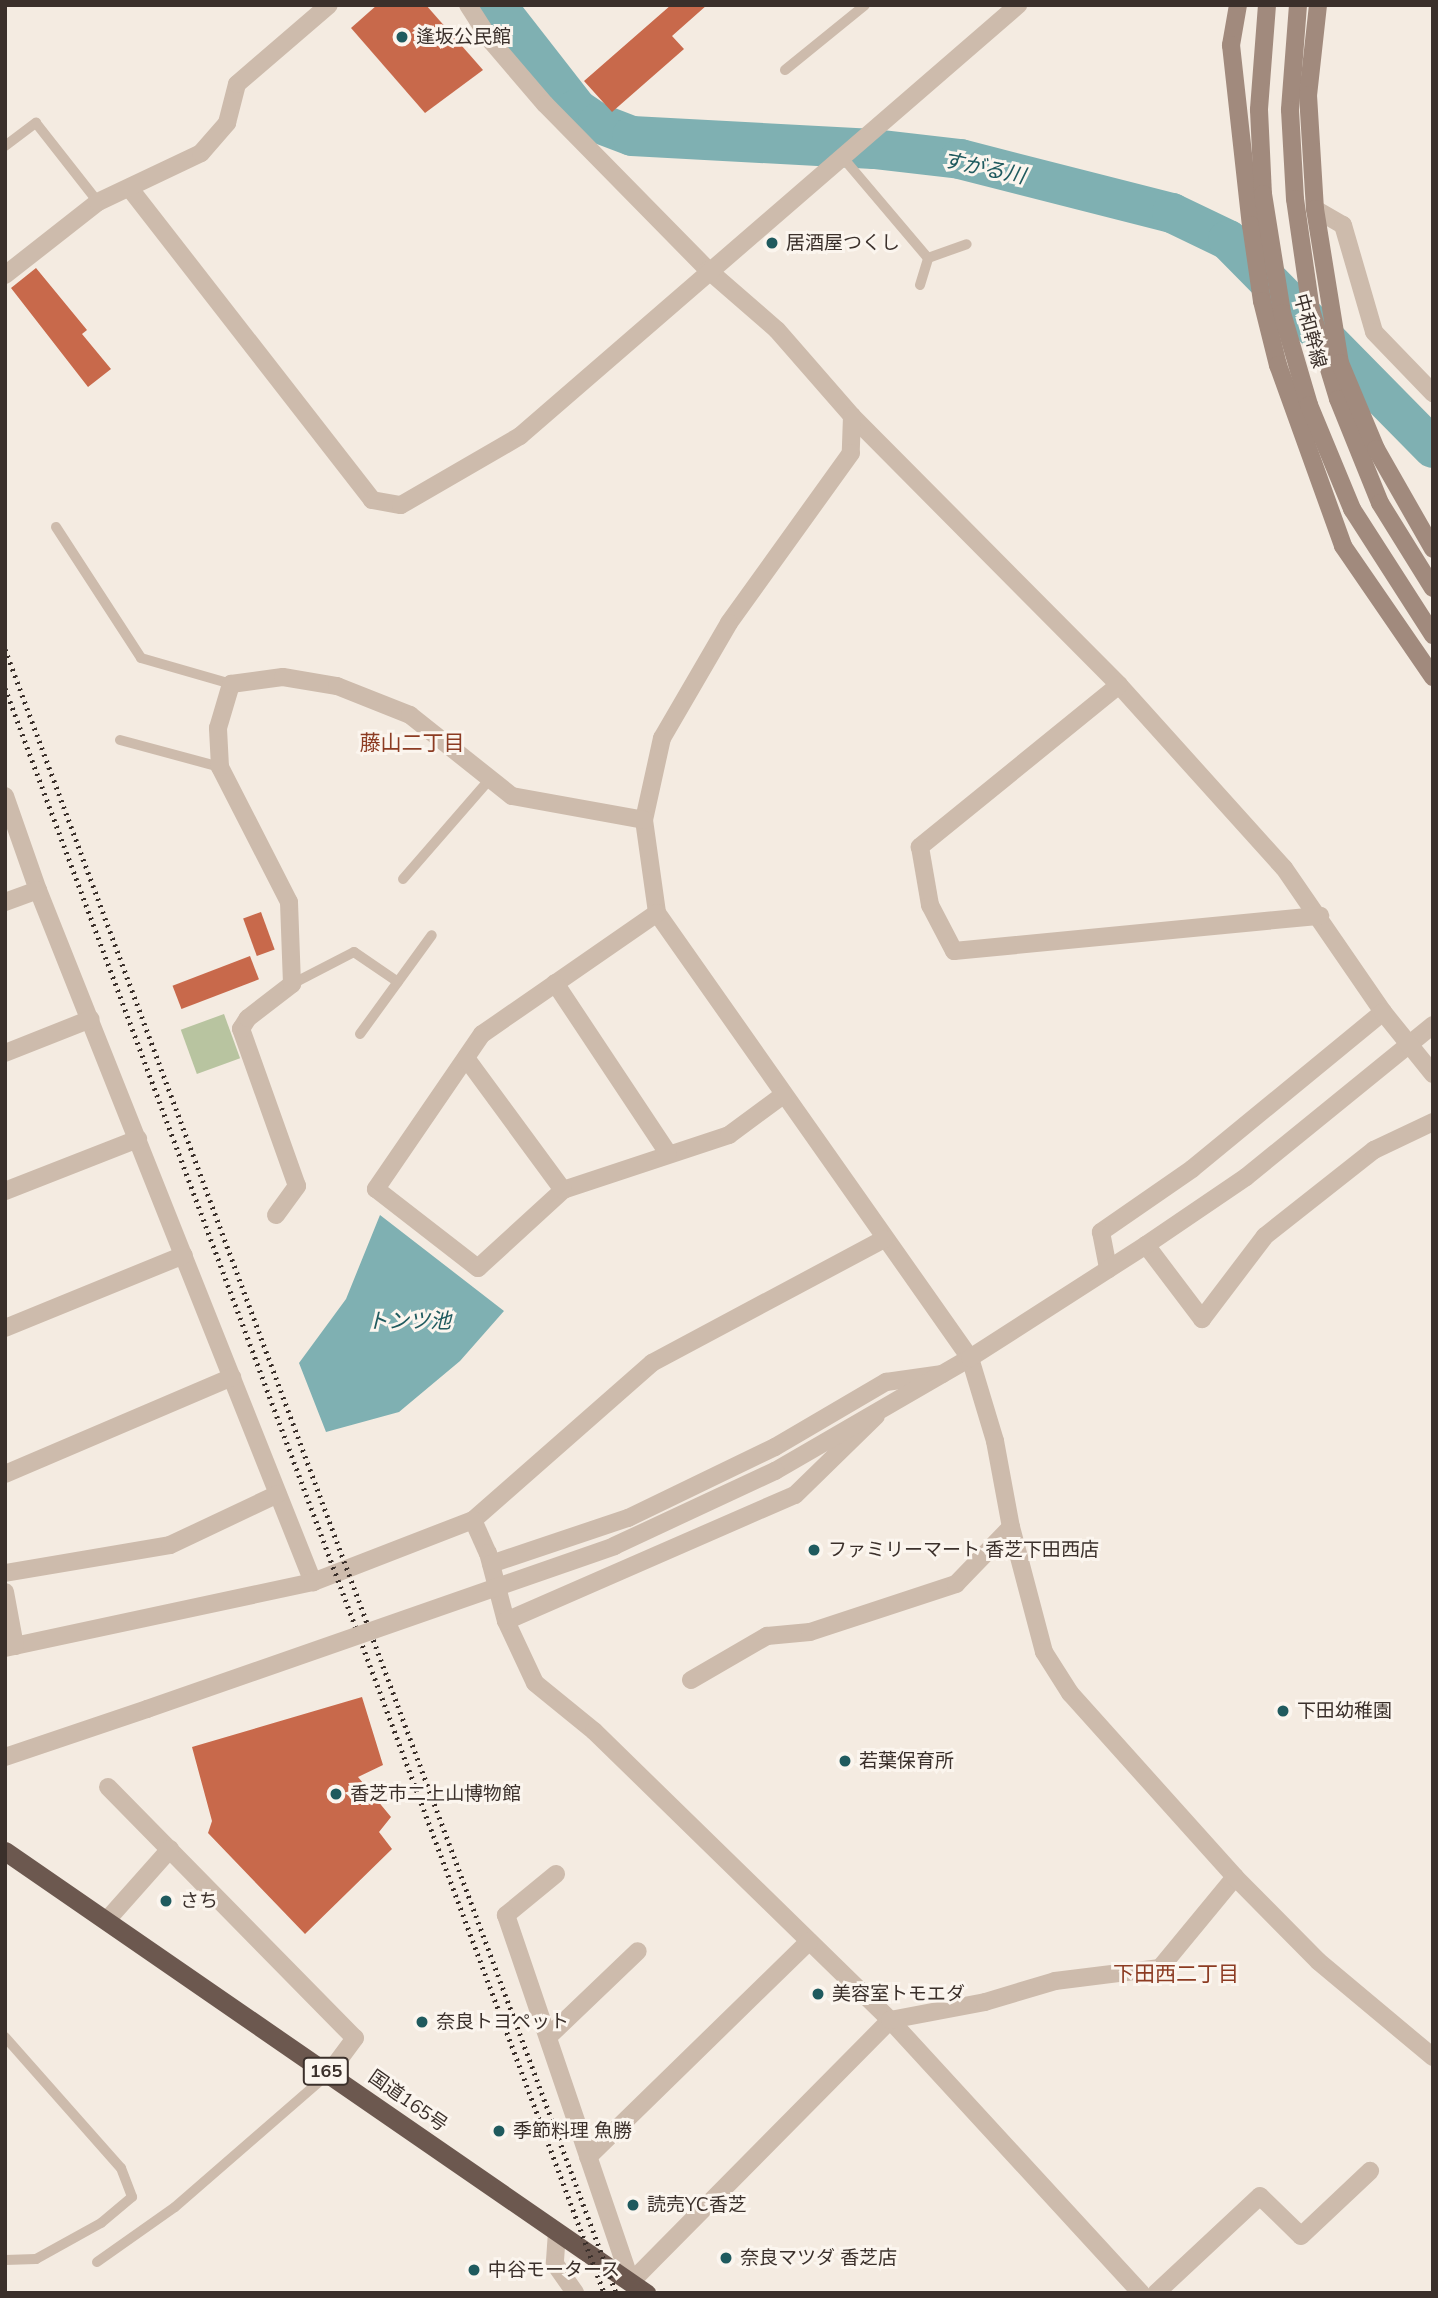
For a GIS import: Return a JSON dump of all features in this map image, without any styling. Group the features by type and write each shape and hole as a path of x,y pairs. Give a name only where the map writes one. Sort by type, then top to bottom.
{"highway":[{"name":"国道165号","path":"5,1852 638,2287"}],"main road":[{"path":"1238,5 1231,45 1262,301 1278,365 1343,545 1433,677"},
{"name":"中和幹線","path":"1268,5 1259,110 1263,194 1282,313 1309,405 1352,509 1433,635"},
{"name":"中和幹線","path":"1298,5 1290,110 1295,198 1311,310 1338,399 1380,503 1433,588"},
{"path":"1318,5 1308,95 1315,209 1325,288 1340,363 1376,449 1433,549"}],"street":[{"path":"5,275 98,202 131,190 201,153 227,123 237,84 329,5"},
{"path":"468,5 491,41 545,104 709,270 777,330 852,415 1119,685 1284,869 1320,916 1383,1012 1433,1074"},
{"path":"131,190 372,500 401,505 520,436 709,270 844,159 1018,5"},
{"path":"1315,209 1343,225 1374,332 1433,393"},
{"path":"852,415 851,453 729,624 662,738 644,820 657,913 970,1358 995,1441 1011,1527 1044,1652 1070,1693 1234,1877 1318,1961 1433,2057"},
{"path":"276,1215 297,1186 241,1029 248,1018 292,984 289,902 220,767 218,728 231,684 283,677 337,686 410,715 512,796 644,820"},
{"path":"1119,685 920,846 930,905 954,951 1320,916"},
{"path":"5,796 9,821 91,1019 313,1582"},
{"path":"5,902 38,890"},
{"path":"657,913 482,1034 376,1189 478,1268 563,1190 729,1135 783,1095"},
{"path":"555,983 668,1153"},
{"path":"1108,1269 1101,1232 1192,1169 1383,1012"},
{"path":"5,1053 91,1019"},
{"path":"5,1757 614,1546 775,1471 970,1358 1246,1178 1433,1025"},
{"path":"466,1058 563,1190"},
{"path":"1146,1245 1202,1319 1265,1236 1374,1150 1433,1122"},
{"path":"5,1191 138,1139"},
{"path":"5,1592 10,1647 313,1582 472,1520 652,1363 884,1238"},
{"path":"5,1328 184,1255"},
{"path":"491,1564 628,1518 775,1447 886,1382 943,1374"},
{"path":"5,1474 232,1377"},
{"path":"506,1621 795,1495 883,1409"},
{"path":"5,1573 170,1545 278,1494"},
{"path":"472,1520 491,1564 506,1621 535,1683 594,1731 890,2020 1141,2293"},
{"path":"691,1680 767,1636 810,1632 956,1584 1011,1527"},
{"path":"108,1787 355,2038 328,2073"},
{"path":"107,1920 170,1849"},
{"path":"556,1874 506,1914 588,2157 638,2287 890,2020 985,2002 1055,1981 1160,1968 1234,1877"},
{"path":"588,2157 809,1941"},
{"path":"548,2037 638,1951"},
{"path":"1156,2293 1260,2196 1301,2236 1370,2171"},
{"path":"557,2232 555,2264 575,2293"}],"lane":[{"path":"785,70 864,5"},
{"path":"5,146 36,122 98,202"},
{"path":"844,159 928,258"},
{"path":"928,258 967,244"},
{"path":"920,285 928,258"},
{"path":"56,527 141,658 231,684"},
{"path":"120,740 220,767"},
{"path":"403,879 489,780"},
{"path":"360,1034 432,934"},
{"path":"292,984 354,952 398,982"},
{"path":"5,2037 121,2168 132,2197 101,2223 36,2259 5,2260"},
{"path":"96,2262 175,2207 328,2073"}],"green space":[{"path":"224,1014 240,1058 197,1074 181,1030"}],"water":[{"name":"トンツ池","path":"380,1215 504,1311 460,1361 399,1412 326,1432 299,1363 346,1299"}],"building":[{"path":"377,5 426,5 483,70 425,113 351,28"},
{"path":"671,5 707,5 672,36 684,49 612,112 584,81"},
{"path":"36,268 87,330 82,334 111,369 88,387 11,288"},
{"path":"261,912 275,950 257,956 243,918"},
{"path":"250,956 259,979 181,1009 173,986"},
{"path":"362,1697 383,1765 358,1777 391,1817 379,1832 392,1849 305,1934 208,1833 212,1821 192,1747"}],"waterway":[{"name":"すがる川","path":"496,5 577,109 598,123 632,136 874,149 960,159 1172,213 1228,240 1433,448"}],"railway":[{"path":"5,649 616,2293"},
{"path":"5,688 604,2293"}],"place":[{"name":"逢坂公民館","path":"402,37"},
{"name":"居酒屋つくし","path":"772,243"},
{"name":"ファミリーマート 香芝下田西店","path":"814,1550"},
{"name":"下田幼稚園","path":"1283,1711"},
{"name":"若葉保育所","path":"845,1761"},
{"name":"香芝市二上山博物館","path":"336,1794"},
{"name":"さち","path":"166,1901"},
{"name":"美容室トモエダ","path":"818,1994"},
{"name":"奈良トヨペット","path":"422,2022"},
{"name":"季節料理 魚勝","path":"499,2131"},
{"name":"読売YC香芝","path":"633,2205"},
{"name":"奈良マツダ 香芝店","path":"726,2258"},
{"name":"中谷モータース","path":"474,2270"}],"district":[{"name":"藤山二丁目","path":"412,742"},
{"name":"下田西二丁目","path":"1176,1973"}]}
